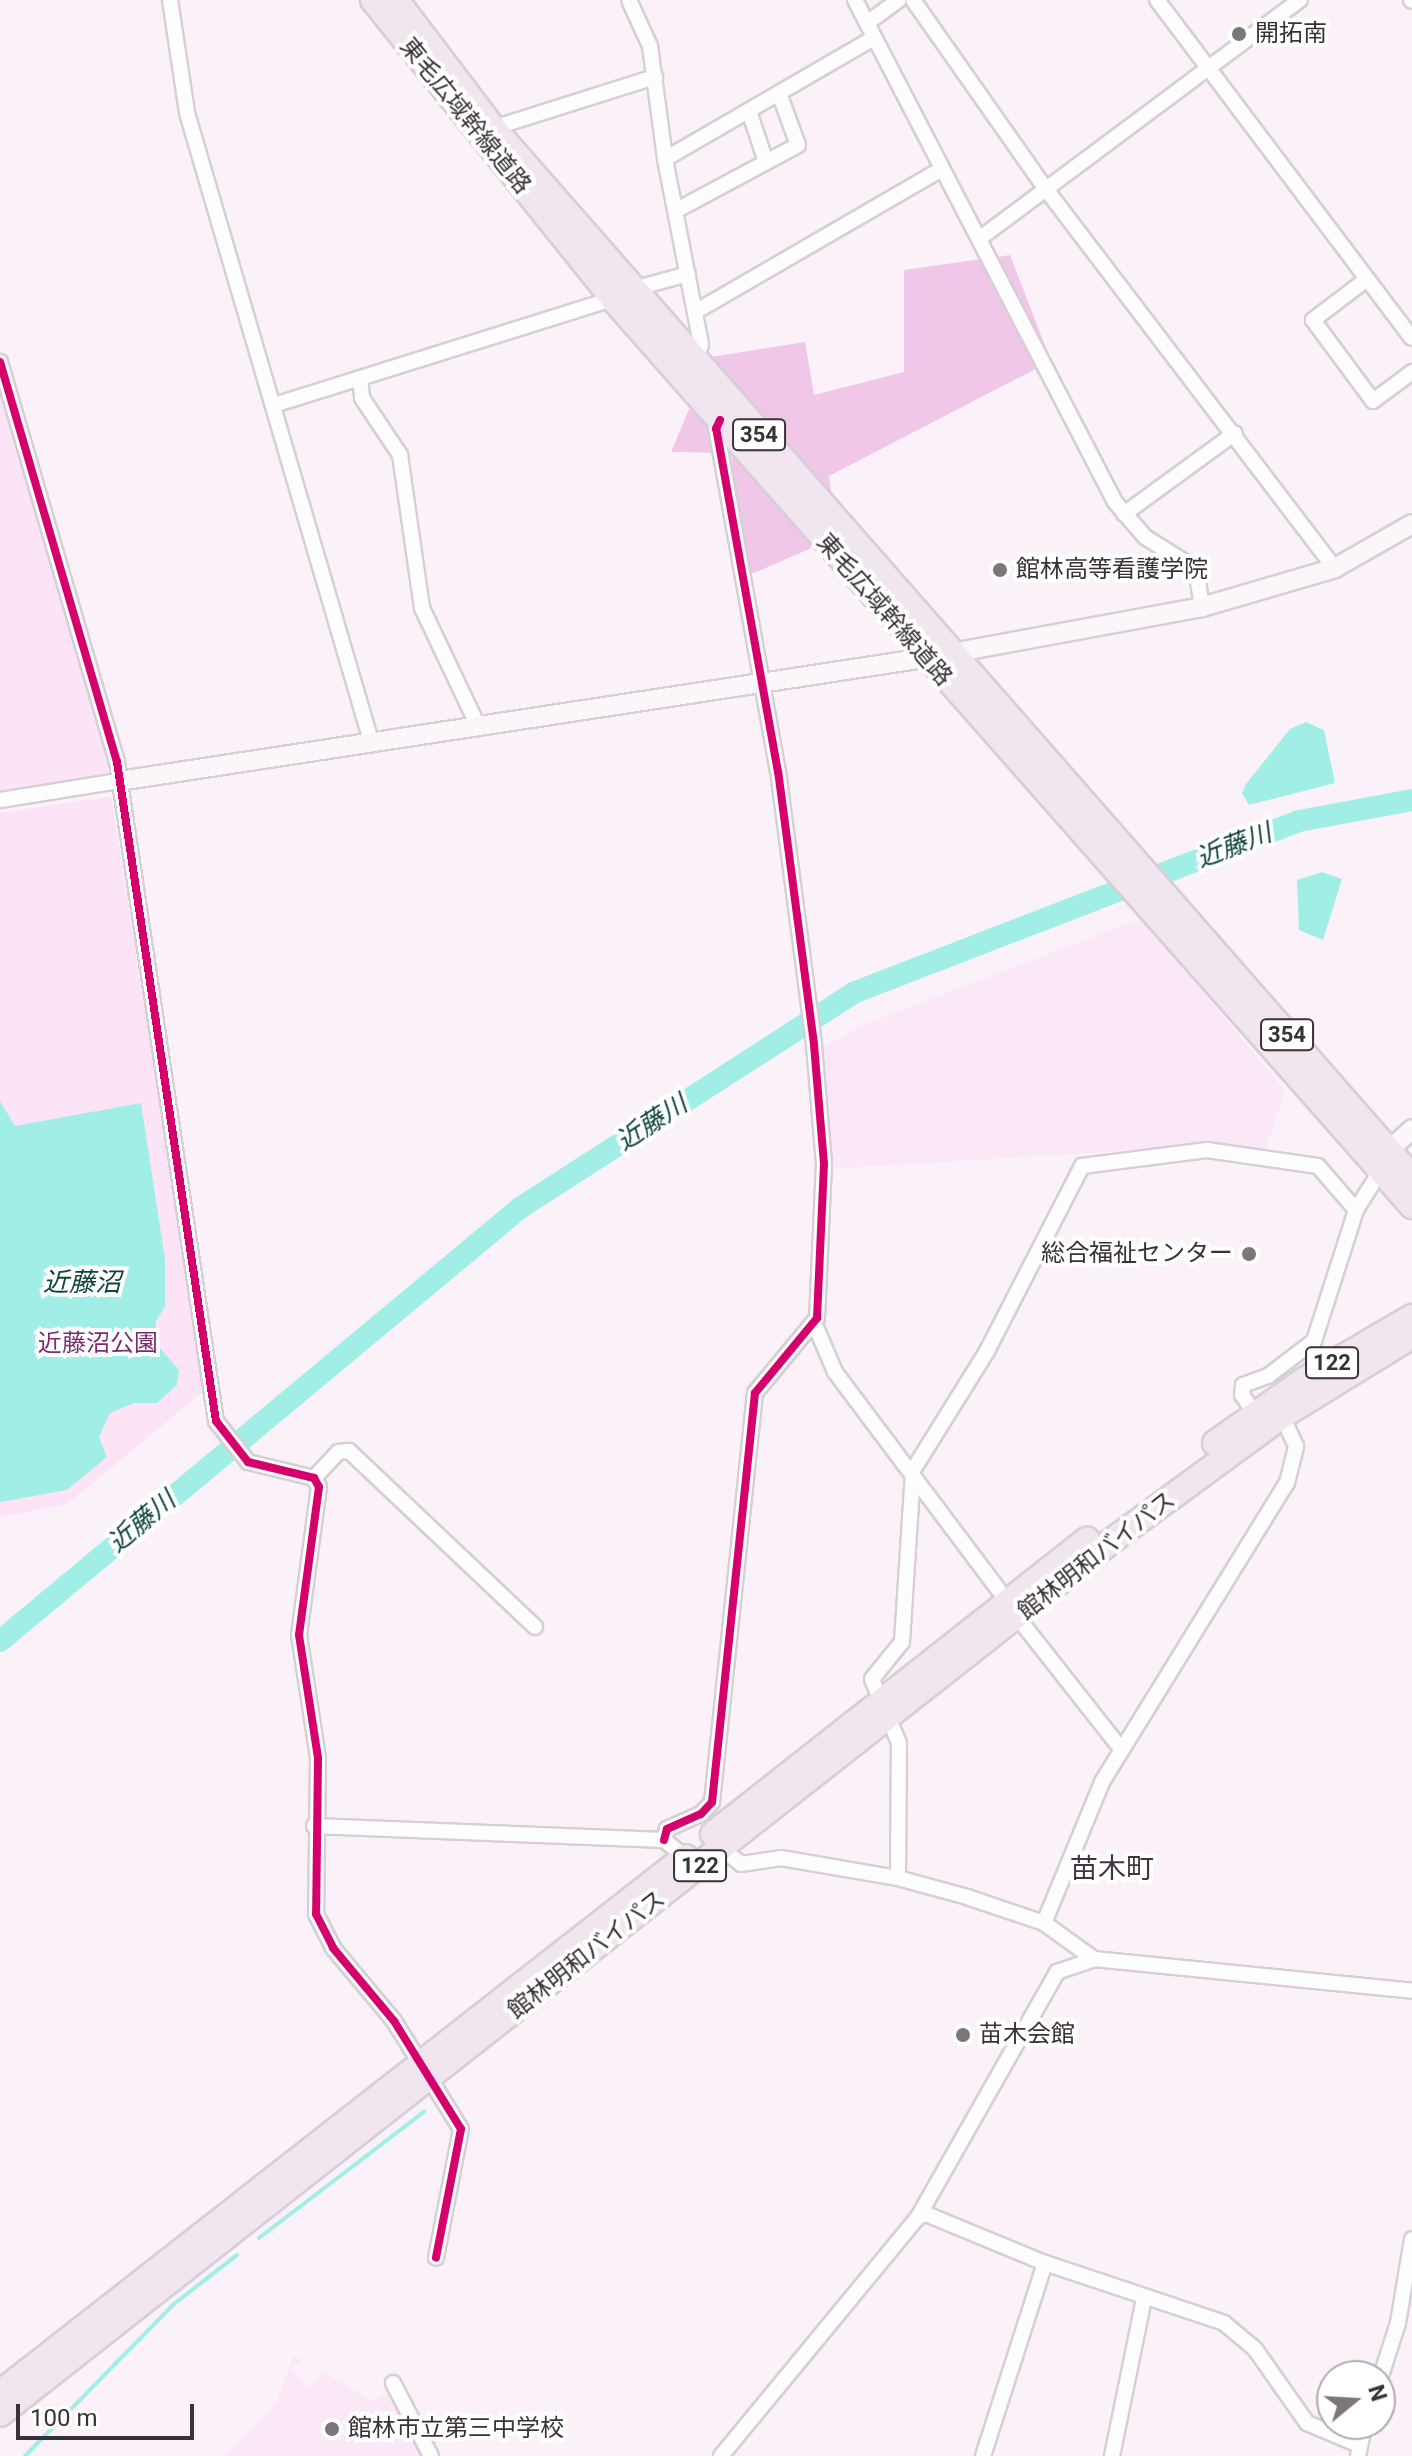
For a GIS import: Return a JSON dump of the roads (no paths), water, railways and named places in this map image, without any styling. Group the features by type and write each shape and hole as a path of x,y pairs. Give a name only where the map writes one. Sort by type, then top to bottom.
{"highway":[{"name":"東毛広域幹線道路","path":"373,0 623,294 695,361 950,653 1125,865"},
{"name":"東毛広域幹線道路","path":"396,0 720,420 925,658 1154,897 1385,1160 1412,1206"},
{"name":"東毛広域幹線道路","path":"1385,1160 1412,1177"},
{"name":"館林明和バイパス","path":"0,2414 685,1857 1013,1611 1255,1414 1412,1317"},
{"name":"館林明和バイパス","path":"1013,1611 1282,1416 1412,1336"},
{"name":"館林明和バイパス","path":"0,2393 722,1849 885,1710"}],"street":[{"path":"170,0 187,113 371,741"},
{"path":"629,0 650,46 665,159 701,345 695,361"},
{"path":"855,0 1124,514 1145,537 1196,569 1202,607"},
{"path":"867,23 899,0"},
{"path":"913,0 1045,188 1235,433 1335,568"},
{"path":"1157,0 1412,338"},
{"path":"979,239 1300,0"},
{"path":"665,159 874,38"},
{"path":"493,128 655,77"},
{"path":"677,210 798,145 779,93"},
{"path":"749,111 766,162"},
{"path":"695,312 942,169"},
{"path":"274,405 688,274"},
{"path":"1367,279 1313,320 1373,401 1412,372"},
{"path":"0,362 76,612 119,781 218,1426 245,1459 314,1478 319,1487 299,1635 318,1758 314,1826 316,1914 333,1948 379,2000 461,2129 436,2258"},
{"path":"360,378 362,398 400,455 422,608 478,726"},
{"path":"720,420 716,429 761,684 814,1040 824,1164 815,1325 835,1372 913,1470 1013,1611 1121,1749"},
{"path":"1124,514 1235,433"},
{"path":"0,800 925,658 1202,607 1335,568 1412,524"},
{"path":"1255,1414 1241,1389 1314,1341 1356,1210 1385,1160 1412,1129"},
{"path":"898,1878 899,1743 874,1672 899,1647 903,1633 913,1470 987,1351 1086,1162 1207,1150 1318,1166 1356,1210"},
{"path":"664,1840 667,1829 701,1814 712,1802 755,1393 815,1325"},
{"path":"1044,1923 1097,1793 1121,1749 1287,1483 1296,1446 1282,1416"},
{"path":"314,1478 338,1452 349,1451 535,1627"},
{"path":"314,1826 664,1840 685,1857"},
{"path":"722,1849 749,1865 781,1858 898,1878 1044,1923 1069,1944 1094,1959"},
{"path":"721,2456 918,2217 1057,1972 1069,1944"},
{"path":"1057,1972 1094,1959 1412,1991"},
{"path":"918,2217 926,2214 1045,2263 1144,2299 1214,2318 1241,2334 1307,2423 1359,2450"},
{"path":"1386,2360 1398,2323 1412,2239"},
{"path":"983,2456 1045,2263"},
{"path":"1112,2456 1144,2299"},
{"path":"393,2383 431,2456"}],"water":[{"path":"1306,722 1324,730 1335,783 1249,805 1242,793 1246,784 1290,729"},
{"path":"1322,872 1342,879 1323,940 1299,930 1297,880"},
{"name":"近藤沼","path":"0,1101 15,1126 141,1103 165,1259 165,1307 156,1321 155,1342 179,1370 177,1385 157,1403 134,1403 110,1413 99,1437 107,1457 67,1490 0,1502"}],"waterway":[{"name":"近藤川","path":"0,1641 520,1208 853,993 1299,821 1412,800"},
{"path":"259,2238 424,2112"},
{"path":"25,2456 174,2304 237,2255"}],"place":[{"name":"開拓南","path":"1239,34"},
{"name":"館林高等看護学院","path":"1000,570"},
{"name":"総合福祉センター","path":"1249,1254"},
{"name":"苗木会館","path":"963,2035"},
{"name":"館林市立第三中学校","path":"332,2429"}],"district":[{"name":"苗木町","path":"1112,1869"}],"park label":[{"name":"近藤沼公園","path":"98,1344"}]}
